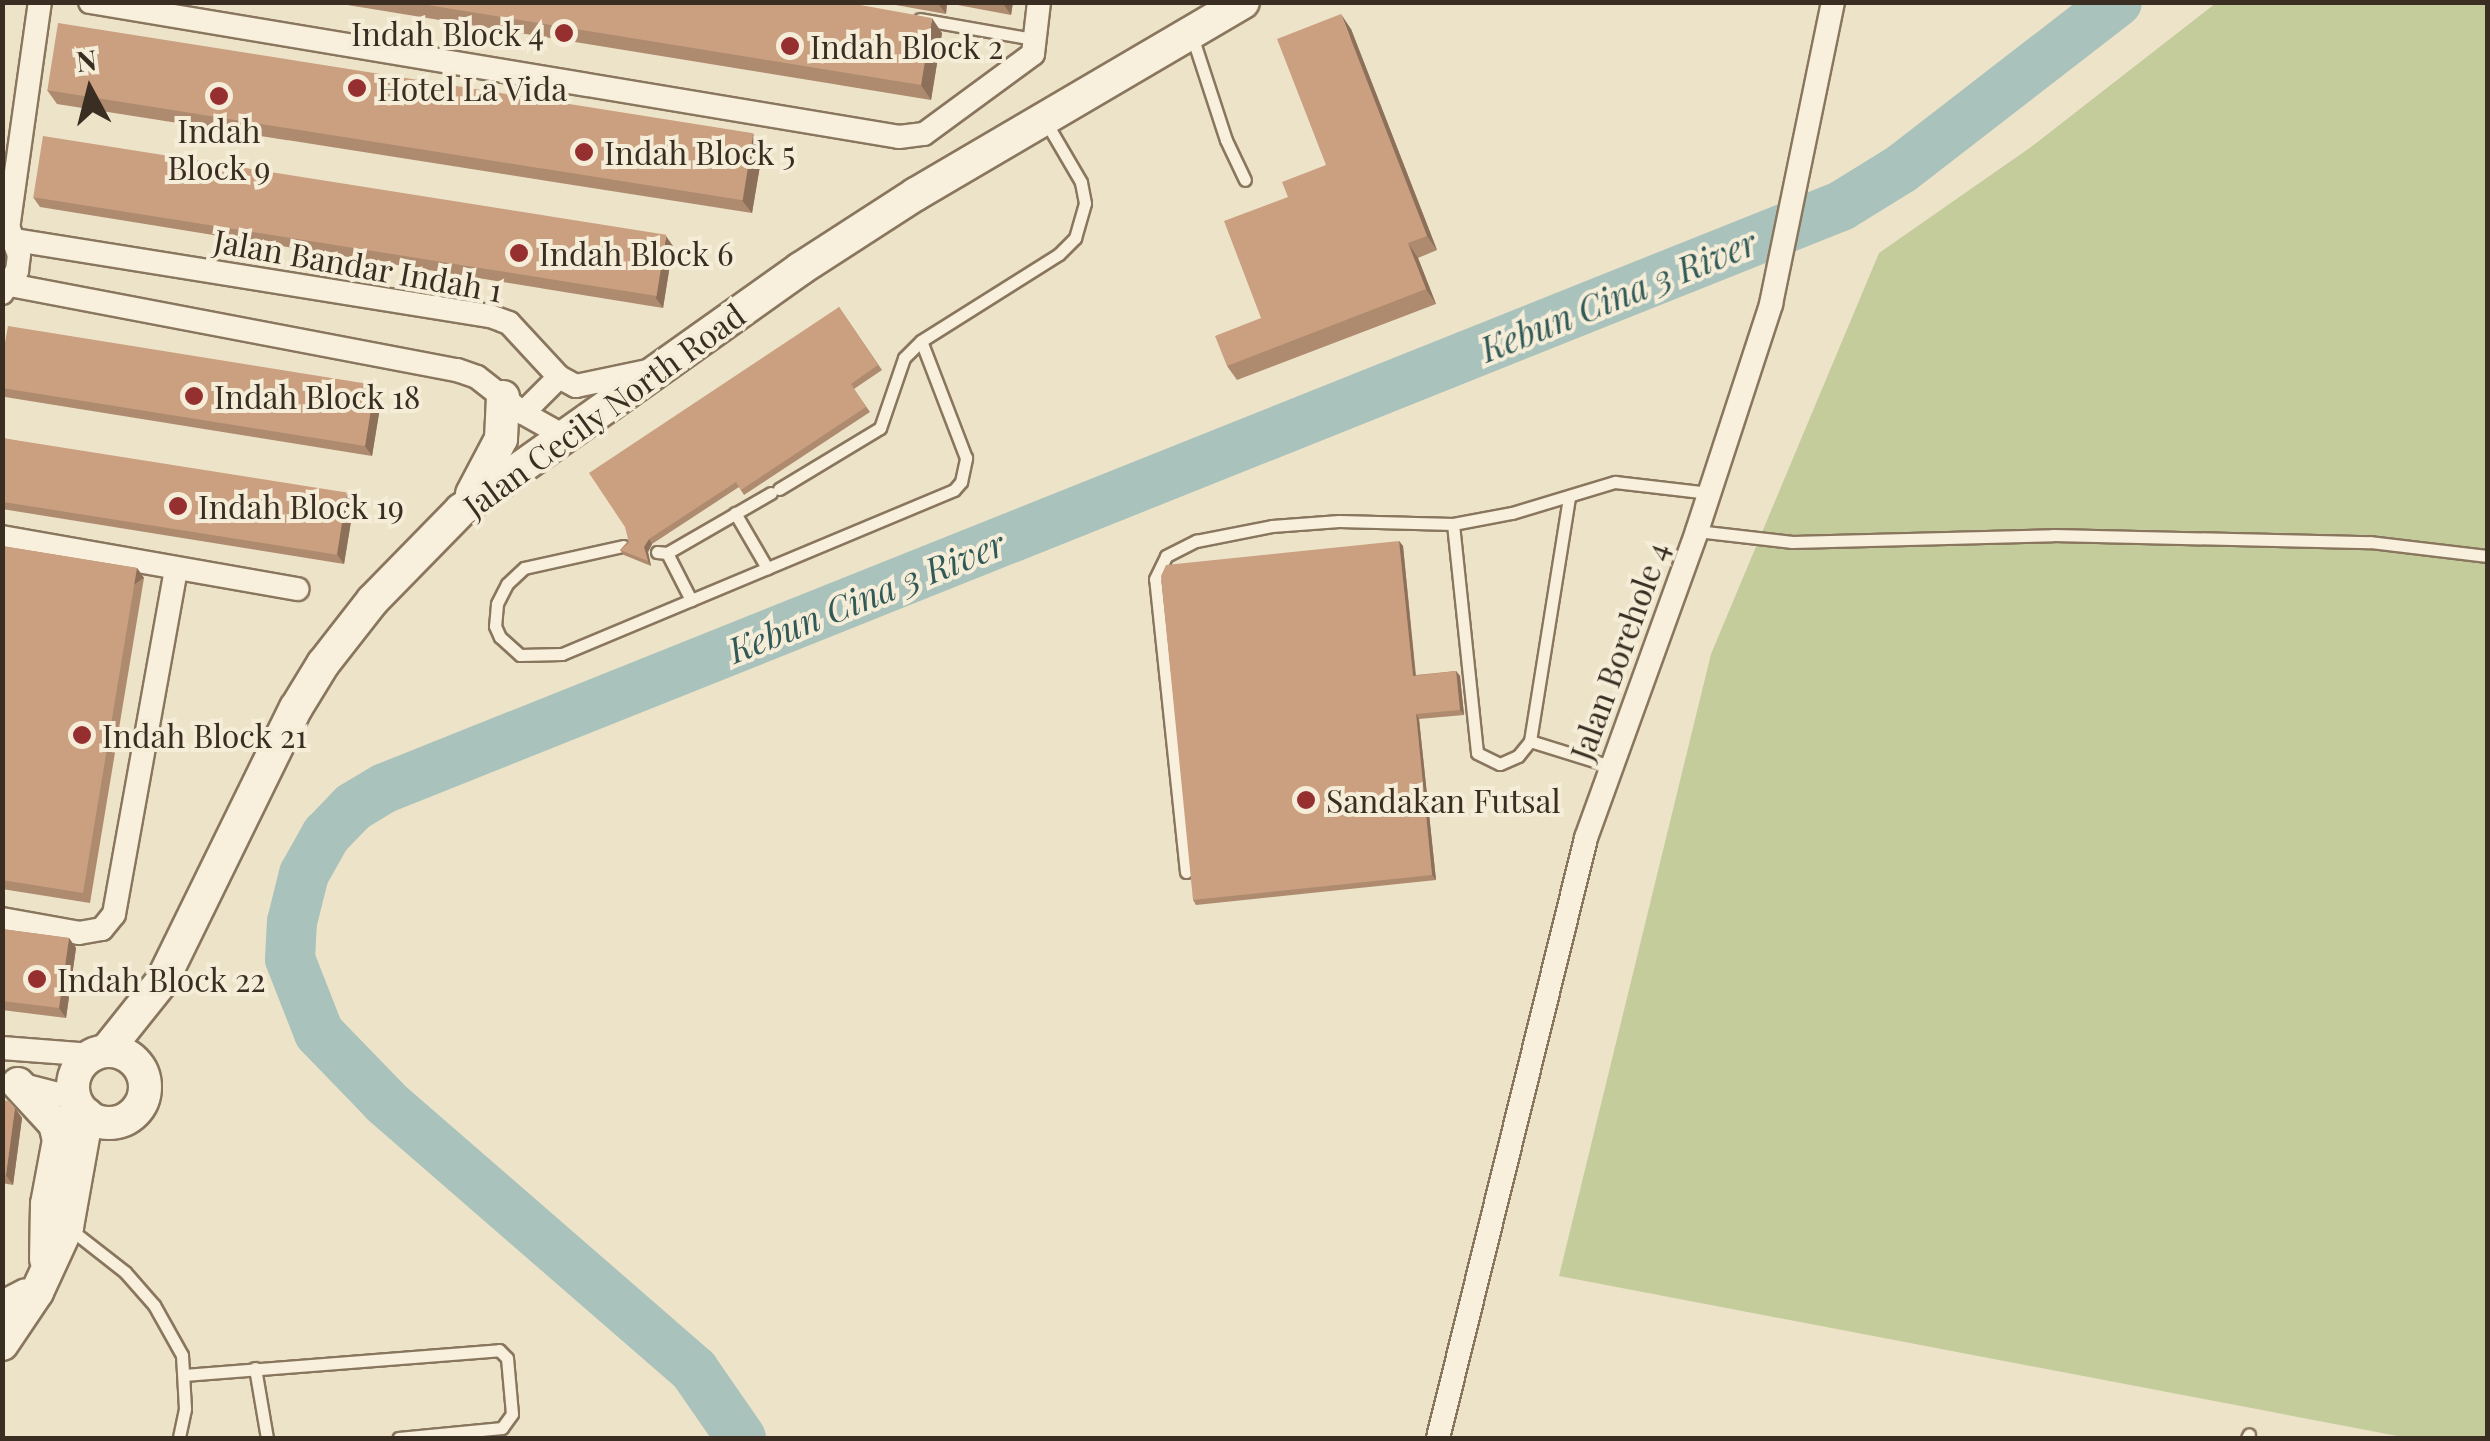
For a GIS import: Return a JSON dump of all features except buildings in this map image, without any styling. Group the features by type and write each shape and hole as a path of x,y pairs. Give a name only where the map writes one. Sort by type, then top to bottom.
{"main road":[{"name":"Jalan Cecily North Road","path":"99,1053 162,981 296,708 372,600 461,510 800,269 1234,6"},
{"path":"461,510 496,454 513,405"},
{"name":"Jalan Cecily North Road","path":"137,1064 162,1001 162,981"},
{"path":"2,1344 42,1283 68,1222 93,1112 75,1073 99,1053 118,1051 144,1074 144,1098 138,1109 93,1112"},
{"path":"10,1083 54,1124 59,1140 47,1204 42,1283"}],"street":[{"path":"40,2 9,231 17,270 6,289 457,370 477,377 564,436"},
{"path":"90,2 899,138 924,134 1034,47 1038,2"},
{"name":"Jalan Borehole 4","path":"1438,1438 1560,936 1612,766 1697,531 1772,304 1834,2"},
{"name":"Jalan Bandar Indah 1","path":"9,231 490,316 509,323 559,377"},
{"path":"513,405 559,377 586,387 664,366"},
{"path":"2,537 297,589"},
{"path":"2,919 80,934 102,929 114,914 176,570"},
{"path":"2,1048 99,1053"},
{"path":"10,1083 93,1112"},
{"path":"2,1302 42,1283"}],"lane":[{"path":"900,16 1034,47"},
{"path":"1191,32 1226,140 1245,180"},
{"path":"691,600 662,552 880,428 904,358 920,341 1058,254 1076,238 1086,203 1080,182 1044,119"},
{"path":"623,546 536,563 514,575 497,604 500,637 520,655 548,657 954,490 961,482 966,458 920,341"},
{"path":"1186,872 1156,579 1166,556 1196,541 1272,526 1339,521 1454,524 1615,482 1709,493"},
{"path":"1454,524 1477,753 1500,764 1518,756 1530,741 1569,497"},
{"path":"735,513 767,568"},
{"path":"1697,531 1792,542 2053,535 2370,542 2488,556"},
{"path":"1530,741 1612,766"},
{"path":"68,1222 104,1252 154,1305 182,1355 185,1409 179,1438"},
{"path":"184,1375 499,1350 506,1358 512,1414 502,1428 398,1438"},
{"path":"255,1368 267,1438"}],"green space":[{"path":"2216,3 2487,3 2487,1438 2408,1438 1559,1276 1711,654 1879,253 2031,147"}],"waterway":[{"name":"Kebun Cina 3 River","path":"741,1438 694,1370 385,1101 319,1033 290,959 292,922 304,874 326,835 353,807 385,788 1841,206 1901,169 2117,2"}],"place":[{"name":"Indah Block 4","path":"564,33"},
{"name":"Indah Block 2","path":"790,46"},
{"name":"Hotel La Vida","path":"357,88"},
{"name":"Indah Block 9","path":"219,96"},
{"name":"Indah Block 5","path":"584,152"},
{"name":"Indah Block 6","path":"519,253"},
{"name":"Indah Block 18","path":"194,396"},
{"name":"Indah Block 19","path":"178,506"},
{"name":"Indah Block 21","path":"82,735"},
{"name":"Sandakan Futsal","path":"1306,800"},
{"name":"Indah Block 22","path":"37,979"}]}
